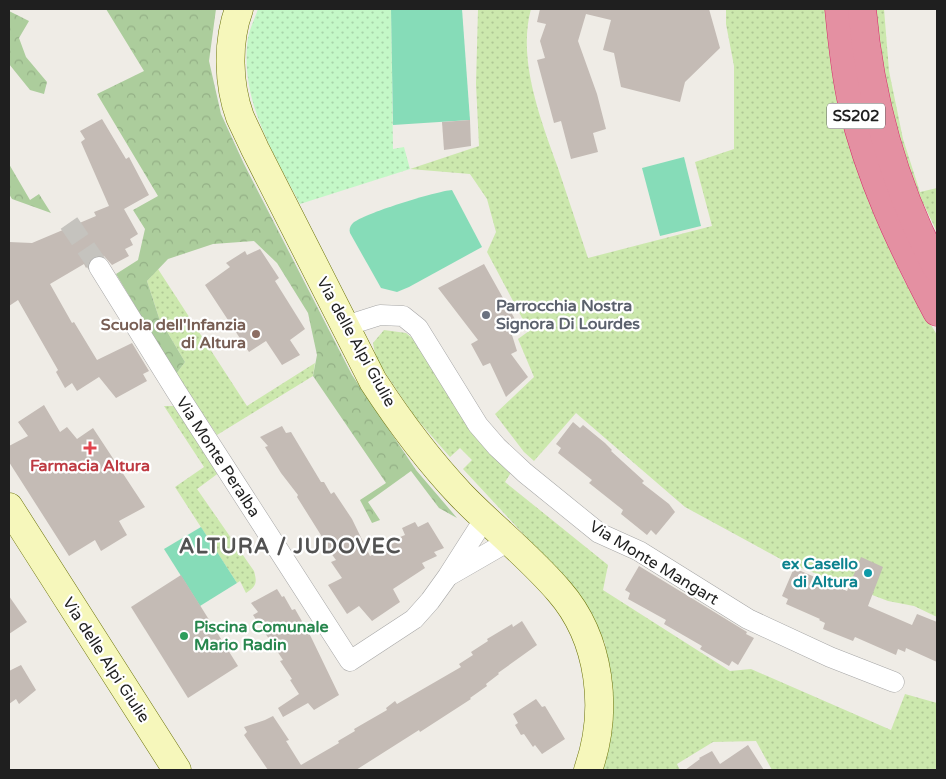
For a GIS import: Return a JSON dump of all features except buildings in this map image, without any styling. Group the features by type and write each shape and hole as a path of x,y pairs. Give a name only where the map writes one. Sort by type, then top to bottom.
{"highway":[{"name":"SS202","path":"839,9 847,75 853,104 872,170 937,268"},
{"name":"SS202","path":"862,9 872,86 892,159 910,261 937,312"}],"street":[{"name":"Via delle Alpi Giulie","path":"239,9 232,38 230,62 233,87 240,116 373,381 394,413 439,471 560,592 585,634 594,658 599,704 598,734 588,770"},
{"name":"Via Monte Peralba","path":"99,267 176,392 350,661 414,619 448,576 485,518"},
{"name":"Via Monte Mangart","path":"346,328 380,315 403,316 418,328 478,425 532,480 599,533 639,551 748,619 830,657 894,682"},
{"name":"Via delle Alpi Giulie","path":"9,507 177,770"},
{"name":"Via delle Alpi Giulie","path":"9,526 35,549"},
{"name":"Via Monte Peralba","path":"448,576 510,542"}],"green space":[{"path":"106,9 216,9 209,61 221,114 244,164 352,375 416,470 457,518 439,508 411,471 368,502 380,520 372,523 360,500 386,483 313,376 317,355 308,313 277,263 254,241 213,244 168,259 147,281 159,318 185,362 176,374 116,274 138,260 145,229 133,210 158,196 97,94 144,71"},
{"path":"258,9 391,9 393,149 404,147 410,169 300,204 269,145 253,104 247,61 248,38"},
{"path":"391,9 462,9 470,120 393,125"},
{"path":"478,9 531,9 527,29 527,49 533,90 588,258 712,226 695,162 734,149 734,66 726,24 726,9 884,9 889,71 903,139 920,192 937,188 937,232 924,205 878,224 904,280 937,335 937,617 914,606 888,601 786,562 685,507 576,413 534,461 524,452 495,414 534,377 518,339 529,331 487,252 496,232 487,199 470,174 410,169 479,146 476,84"},
{"path":"9,11 29,21 19,38 26,57 47,82 44,94 30,90 9,64"},
{"path":"684,157 701,226 660,236 642,168"},
{"path":"9,164 30,200 39,194 51,213 12,199 9,194"},
{"path":"452,190 482,247 397,292 381,288 350,233 351,225 370,214 400,203"},
{"path":"158,269 247,406 315,363 313,376 217,435 176,374 185,362 159,318 147,281"},
{"path":"384,330 406,333 421,345 512,471 505,482 608,565 603,590 730,671 751,669 891,730 905,694 937,703 937,770 772,770 756,741 713,742 677,764 680,770 602,770 612,707 605,643 568,582 463,469 472,460 460,448 450,457 415,417 376,359 373,343"},
{"path":"164,406 174,406 220,472 197,489 254,571 255,584 246,593 240,581 237,583 175,487 204,467"},
{"path":"201,527 237,583 200,606 164,549"}],"tunnel":[{"path":"69,223 99,267"}],"place":[{"name":"Parrocchia Nostra Signora Di Lourdes","path":"486,315"},
{"name":"Scuola dell'Infanzia di Altura","path":"256,334"},
{"name":"Farmacia Altura","path":"90,448"},
{"name":"ex Casello di Altura","path":"868,573"},
{"name":"Piscina Comunale Mario Radin","path":"184,636"}],"district":[{"name":"ALTURA / JUDOVEC","path":"290,546"}]}
